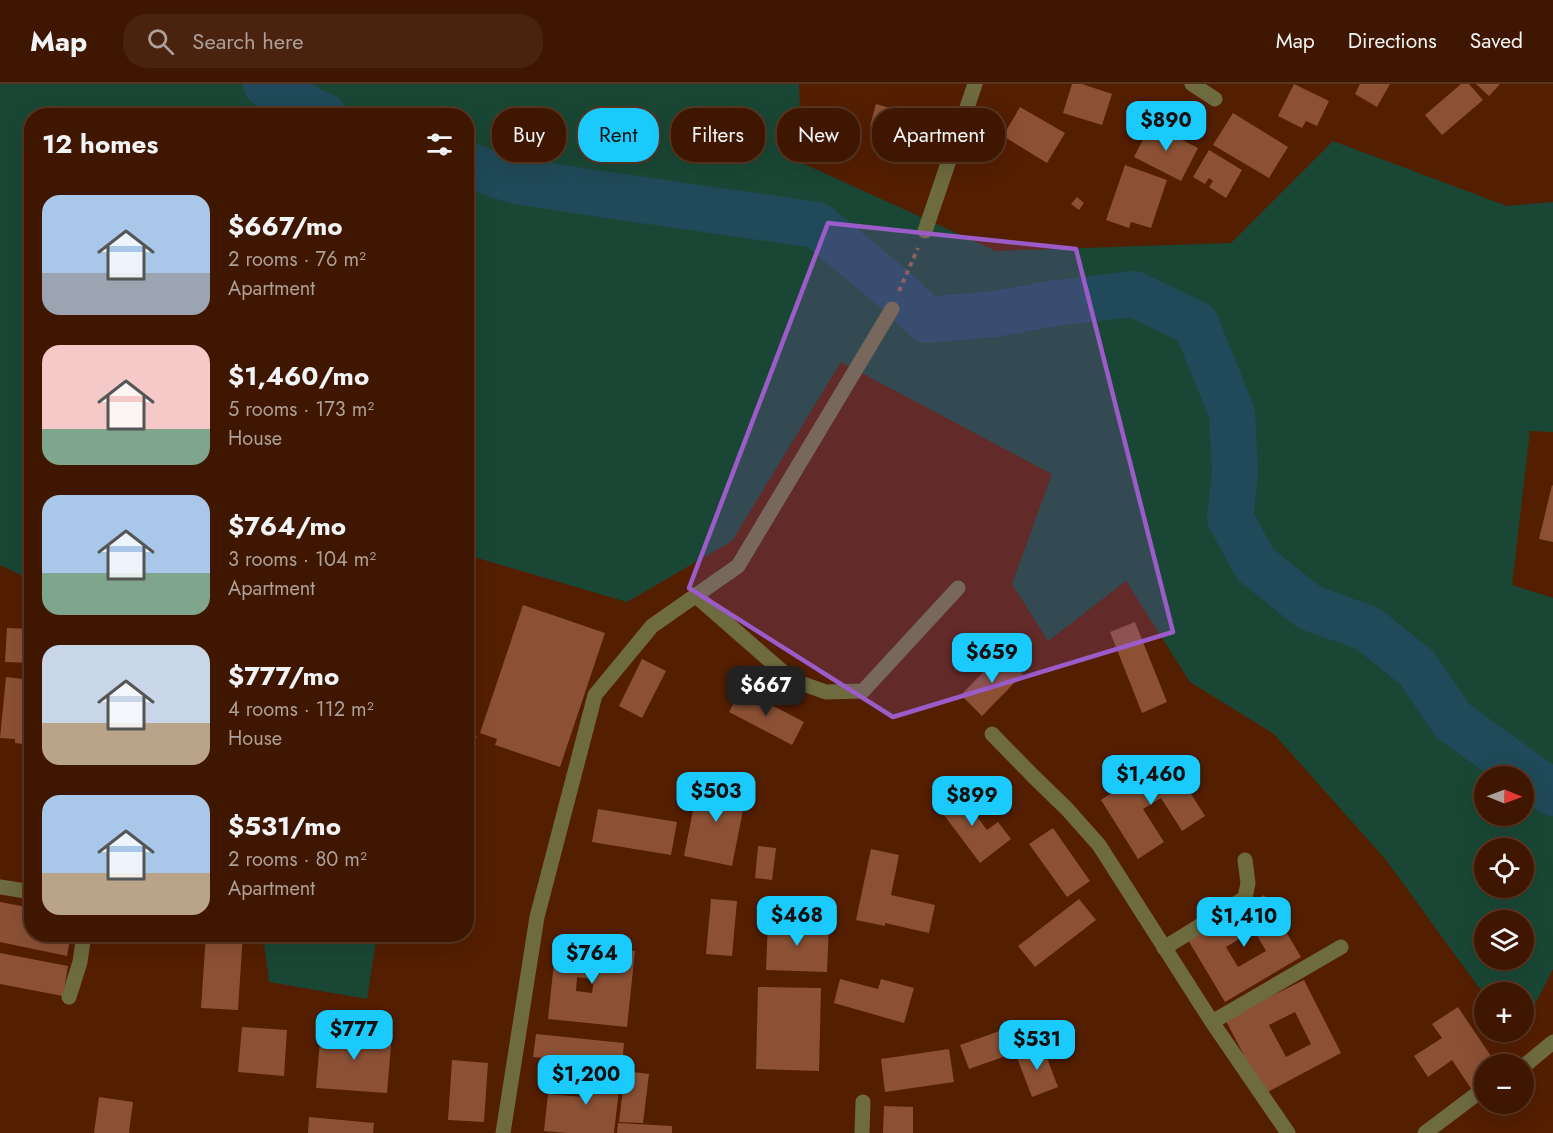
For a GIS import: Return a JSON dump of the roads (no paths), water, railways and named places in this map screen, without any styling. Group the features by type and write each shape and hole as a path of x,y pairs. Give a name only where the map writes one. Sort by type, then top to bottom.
{"street":[{"path":"925,231 975,84"},
{"path":"1192,84 1215,99"},
{"path":"503,1133 537,917 596,695 652,626 738,566 892,309"},
{"path":"696,596 792,680 826,692 863,691 958,588"},
{"path":"992,734 1067,809 1099,845 1212,1022 1288,1133"},
{"path":"1164,948 1245,898 1248,883 1245,860"},
{"path":"0,887 24,891"},
{"path":"69,997 80,962 83,942"},
{"path":"1212,1022 1341,947"},
{"path":"1534,1058 1553,1042"},
{"path":"1425,1133 1474,1096"},
{"path":"862,1133 863,1102"}],"waterway":[{"path":"266,84 307,108"},
{"path":"474,168 517,181 817,225 894,289 927,320 994,314 1056,303 1134,294 1196,324 1232,413 1235,473 1230,518 1255,564 1310,608 1367,628 1417,668 1453,721 1553,793"}]}
